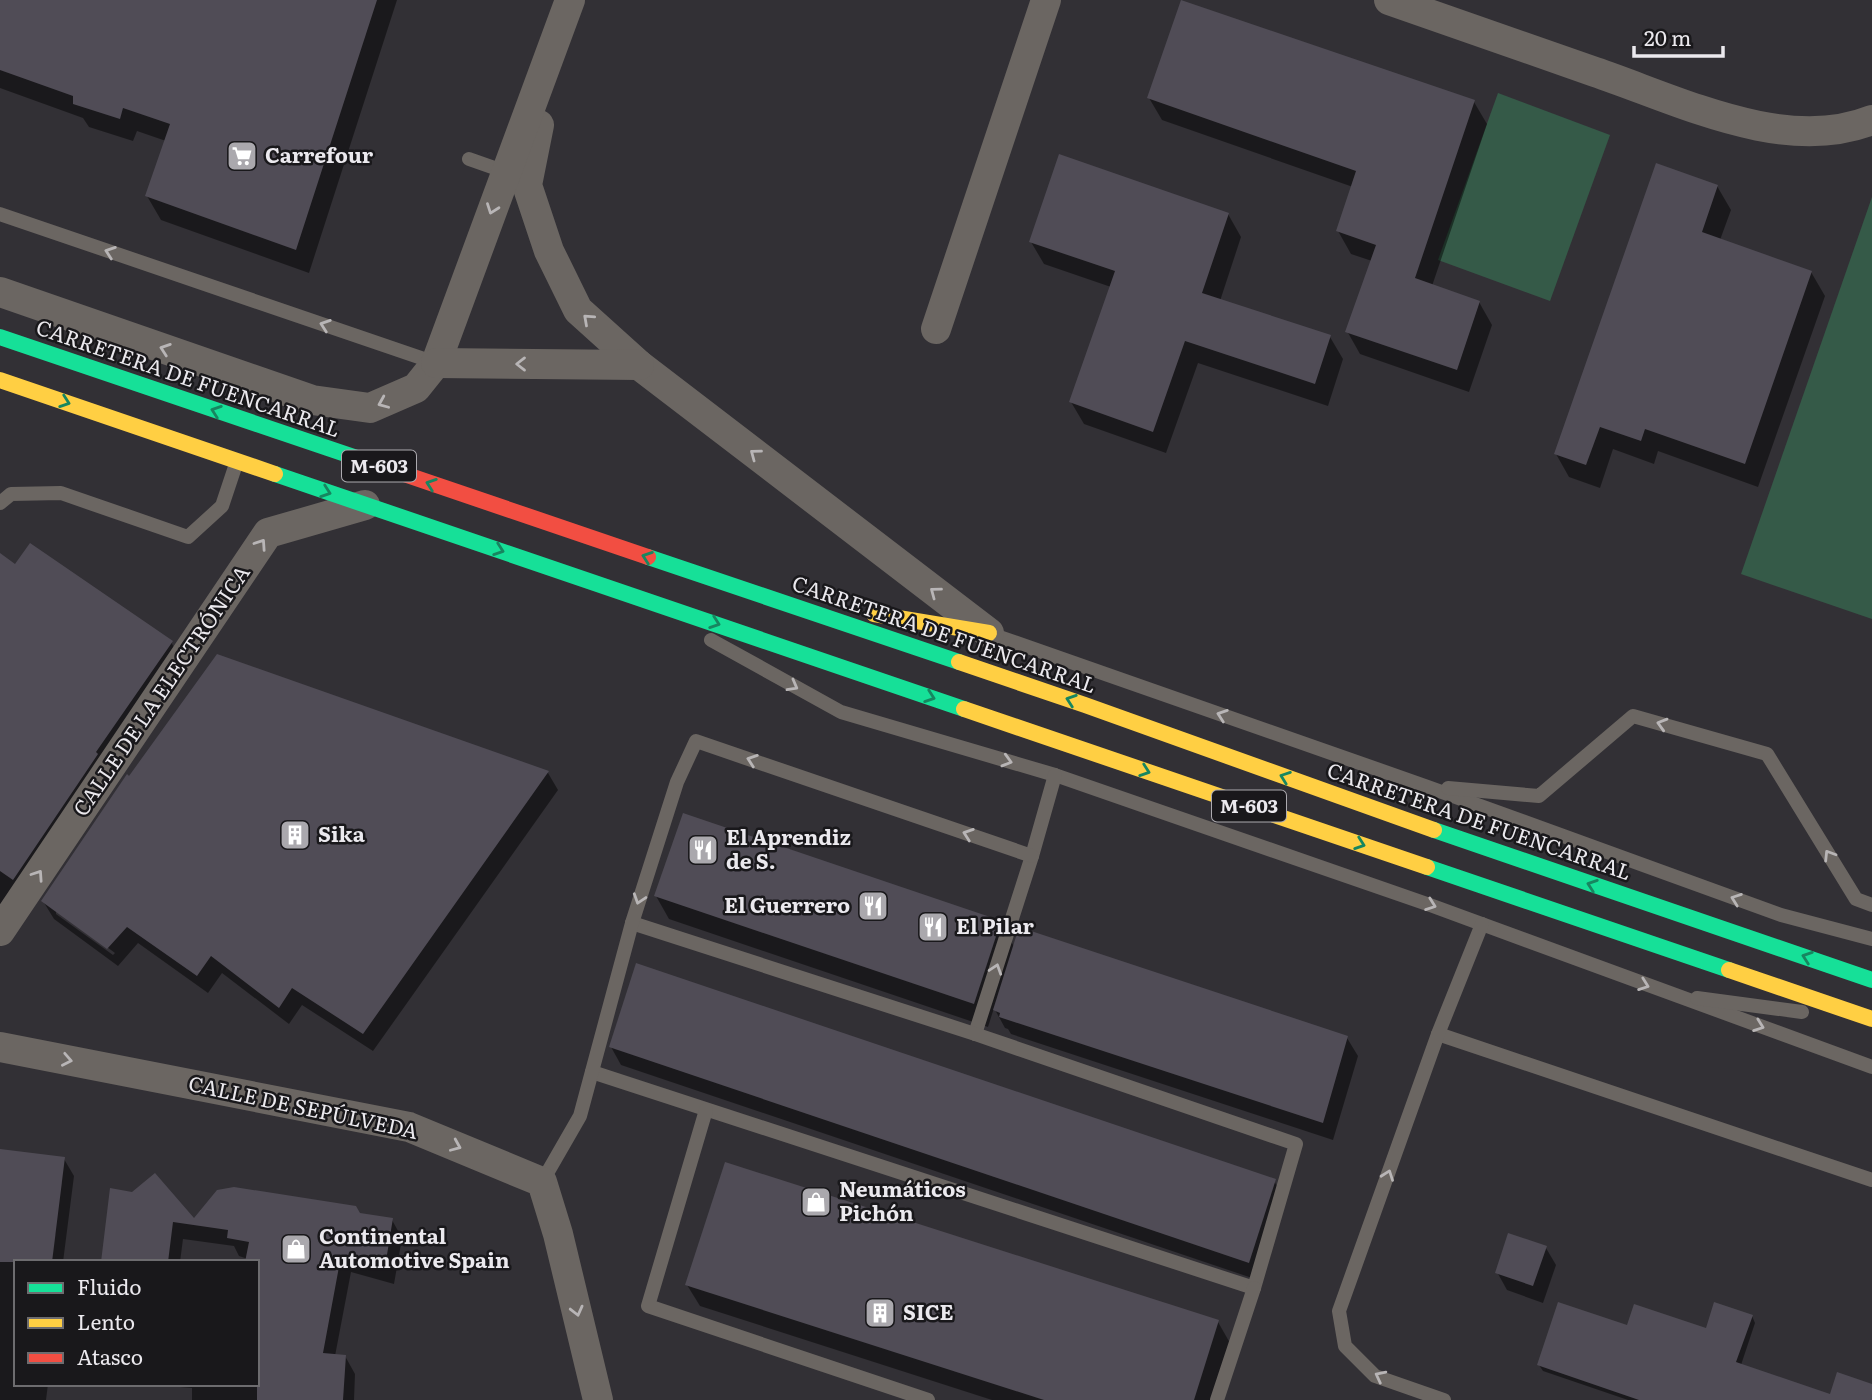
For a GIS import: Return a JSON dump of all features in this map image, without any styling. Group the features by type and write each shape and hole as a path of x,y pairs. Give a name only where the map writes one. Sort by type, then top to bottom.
{"highway":[{"name":"CARRETERA DE FUENCARRAL","path":"0,337 1085,705 1470,844 1872,979"},
{"name":"M-603","path":"4,385 627,593 1872,1020"},
{"path":"758,595 989,634"}],"street":[{"path":"0,292 312,400 370,408 416,388 436,363 570,0"},
{"path":"936,329 1046,0"},
{"path":"1389,0 1622,81 1701,112 1779,130 1829,132 1872,120"},
{"path":"559,30 527,185 549,251 578,310 639,365 989,634"},
{"path":"436,363 639,365"},
{"name":"CALLE DE LA ELECTRÓNICA","path":"0,931 268,533 365,505"},
{"name":"CALLE DE SEPÚLVEDA","path":"0,1047 408,1127 542,1182"},
{"path":"542,1182 558,1234 598,1400"}],"lane":[{"path":"469,159 506,172"},
{"path":"0,214 436,363"},
{"path":"0,503 11,494 61,492 188,537 222,506 237,461"},
{"path":"627,593 841,712 1055,775 1482,924 1872,1067"},
{"path":"989,634 1428,787 1781,915 1872,939"},
{"path":"1428,787 1539,796 1633,716 1767,754 1856,899 1872,905"},
{"path":"542,1182 580,1116 632,923 677,782 696,741 1032,856"},
{"path":"975,1034 1055,775"},
{"path":"632,923 975,1034 1296,1144 1217,1400"},
{"path":"1444,1400 1375,1376 1345,1346 1339,1311 1438,1034 1482,924"},
{"path":"1672,995 1872,1020"},
{"path":"1438,1034 1872,1180"},
{"path":"592,1072 1254,1287"},
{"path":"706,1110 648,1306 928,1400"}],"green space":[{"path":"1498,93 1610,135 1550,301 1438,260"},
{"path":"1872,197 1872,619 1741,574"}],"building":[{"name":"Carrefour","path":"0,0 377,0 296,250 145,196 170,124 123,108 120,119 73,104 73,96 0,70"},
{"path":"1181,0 1475,100 1415,278 1480,301 1457,370 1345,332 1376,245 1336,231 1356,171 1147,98"},
{"path":"1059,154 1229,213 1202,293 1331,335 1315,384 1185,341 1153,432 1069,402 1115,271 1029,242"},
{"path":"1656,163 1718,185 1702,232 1812,271 1745,464 1645,429 1641,441 1600,427 1586,465 1554,454"},
{"path":"30,543 173,641 96,752 98,754 13,880 0,871 0,553 15,564"},
{"name":"Sika","path":"217,654 549,771 363,1034 292,988 279,1008 211,956 197,976 127,927 107,949 41,901 127,774 129,776"},
{"path":"683,813 1001,921 974,1004 654,896"},
{"path":"1019,927 1348,1036 1323,1123 999,1017 1000,1013 993,1010"},
{"path":"636,963 1276,1179 1249,1263 609,1047"},
{"path":"0,1149 65,1157 52,1260 0,1262"},
{"name":"SICE","path":"725,1162 1219,1320 1194,1400 1044,1400 685,1285"},
{"path":"155,1173 194,1218 217,1190 234,1187 356,1206 360,1213 393,1218 385,1267 341,1256 323,1353 346,1355 343,1400 257,1400 259,1260 245,1260 249,1242 227,1238 228,1230 173,1222 168,1260 101,1260 110,1188 132,1192"},
{"path":"1508,1233 1547,1246 1533,1286 1495,1273"},
{"path":"1558,1302 1627,1325 1634,1304 1706,1328 1714,1302 1753,1315 1736,1362 1830,1394 1837,1372 1872,1384 1872,1400 1639,1400 1537,1365"}],"traffic: fast":[{"path":"0,337 360,459"},
{"path":"275,474 964,709"},
{"path":"648,557 959,662"},
{"path":"1434,830 1872,980"},
{"path":"1427,867 1729,970"}],"traffic: slow":[{"path":"0,380 275,474"},
{"path":"874,614 989,633"},
{"path":"959,662 1434,830"},
{"path":"964,709 1427,867"},
{"path":"1729,970 1872,1019"}],"traffic: jam":[{"path":"360,459 648,557"}],"place":[{"name":"Carrefour","path":"242,156"},
{"name":"Sika","path":"295,835"},
{"name":"El Aprendiz de S.","path":"703,850"},
{"name":"El Guerrero","path":"873,906"},
{"name":"El Pilar","path":"933,927"},
{"name":"Neumáticos Pichón","path":"816,1202"},
{"name":"Continental Automotive Spain","path":"296,1249"},
{"name":"SICE","path":"880,1313"}]}
